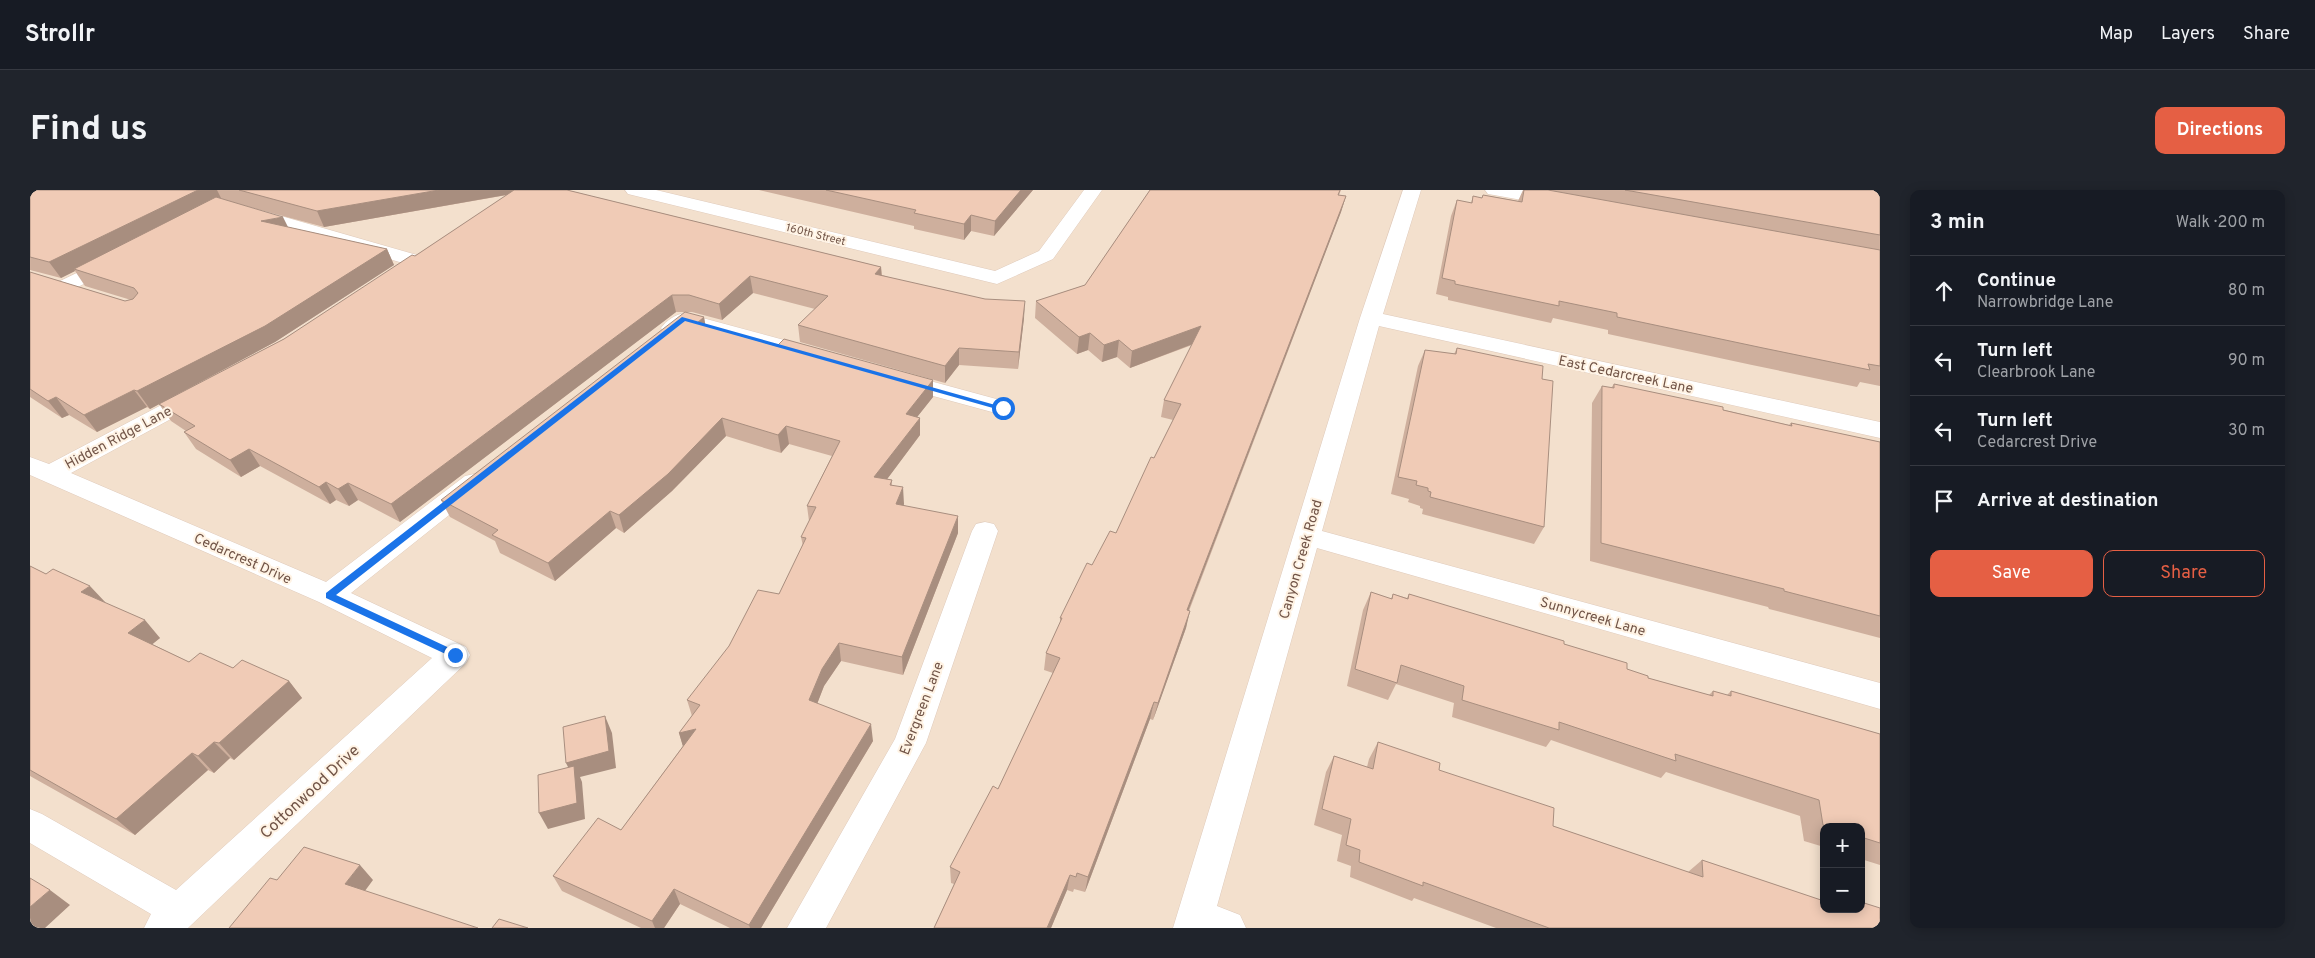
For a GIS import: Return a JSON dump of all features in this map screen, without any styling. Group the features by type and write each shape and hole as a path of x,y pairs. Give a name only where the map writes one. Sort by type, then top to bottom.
{"street":[{"name":"160th Street","path":"634,190 997,278 1046,255 1093,190"},
{"name":"Canyon Creek Road","path":"1205,924 1307,536 1371,318 1412,190"},
{"path":"1494,190 1571,204"},
{"path":"231,208 416,261 392,277"},
{"path":"91,296 55,285 133,251"},
{"name":"East Cedarcreek Lane","path":"1371,318 1880,430"},
{"path":"652,343 684,319 834,361"},
{"path":"881,374 1003,408"},
{"name":"Hidden Ridge Lane","path":"40,469 216,385"},
{"path":"329,595 495,466"},
{"name":"Cedarcrest Drive","path":"40,469 329,595 455,655"},
{"name":"Evergreen Lane","path":"806,928 910,743 986,531"},
{"name":"Sunnycreek Lane","path":"1307,536 1880,696"},
{"name":"Cottonwood Drive","path":"171,920 455,655"},
{"path":"30,825 171,920"}],"shaded area":[{"path":"30,190 1880,190 1880,928 30,928"}],"building":[{"path":"30,190 198,190 49,262 30,257"},
{"path":"239,190 439,190 317,211"},
{"path":"514,190 567,190 881,267 875,274 985,299 1025,301 1019,352 959,348 945,366 798,325 828,296 750,276 719,304 689,295 672,295 391,504 348,483 338,489 326,482 319,487 249,449 230,460 184,432 195,426 159,404 284,339 412,255 415,256"},
{"path":"826,190 1021,190 995,221 971,215 964,224 914,213 916,210"},
{"path":"1150,190 1340,190 1338,195 1346,196 1187,610 1190,611 1158,703 1154,702 1088,877 1077,873 1076,877 1070,875 1047,928 934,928 960,872 950,867 993,786 998,789 1060,658 1046,653 1062,618 1060,618 1087,563 1092,565 1110,531 1116,533 1151,457 1154,458 1181,404 1164,400 1201,326 1132,351 1119,340 1104,345 1090,333 1079,337 1036,301 1085,285"},
{"path":"1524,190 1548,190 1880,250 1880,366 1868,364 1870,370 1617,317 1617,313 1559,301 1559,306 1455,284 1455,281 1442,278 1457,200 1472,203 1473,196 1482,198 1483,195 1522,202"},
{"path":"1625,190 1876,190 1880,191 1880,235"},
{"path":"216,197 283,217 261,221 387,249 265,326 137,391 134,390 84,415 56,397 48,401 30,389 30,272 125,301 133,299 138,293 134,288 74,269"},
{"path":"685,312 704,317 697,323 777,346 784,339 933,380 906,414 920,418 874,477 892,480 890,485 903,487 896,504 958,516 902,657 839,643 822,669 809,700 871,724 749,925 674,889 652,921 553,876 598,818 621,830 696,729 679,733 700,705 687,700 729,646 758,590 779,594 806,538 801,537 816,507 807,506 840,441 786,426 778,435 722,418 668,474 619,515 610,511 548,563 492,535 498,530 441,500"},
{"path":"1457,348 1543,366 1542,379 1553,381 1544,527 1430,497 1431,492 1428,491 1428,488 1416,485 1417,481 1398,477 1425,350 1456,354"},
{"path":"1614,384 1723,407 1723,410 1792,426 1791,423 1880,442 1880,616 1784,591 1784,589 1601,543 1602,386 1614,388"},
{"path":"30,566 46,574 53,569 90,586 81,592 145,620 128,633 189,662 200,653 233,668 242,660 289,681 219,743 214,742 198,756 192,753 116,819 30,770"},
{"path":"1371,592 1392,599 1393,594 1408,599 1409,594 1564,641 1564,644 1627,663 1627,669 1648,676 1648,678 1713,696 1713,691 1731,696 1731,691 1880,734 1880,843 1865,838 1865,823 1823,823 1819,800 1675,754 1676,761 1559,722 1559,730 1462,700 1464,686 1401,665 1397,683 1355,669"},
{"path":"605,716 609,751 566,763 563,727"},
{"path":"1378,742 1440,763 1439,770 1554,808 1553,826 1703,877 1702,860 1820,900 1820,913 1865,913 1865,903 1880,908 1880,928 1549,928 1423,882 1423,886 1359,862 1360,850 1346,845 1351,819 1322,809 1334,756 1373,769"},
{"path":"574,766 577,803 539,813 538,775"},
{"path":"304,847 360,865 345,884 478,928 229,928 270,878 277,880"},
{"path":"30,878 50,890 30,907"},
{"path":"499,919 528,928 492,928"}],"route":[{"path":"455,655 329,595 684,319 1003,408"}]}
